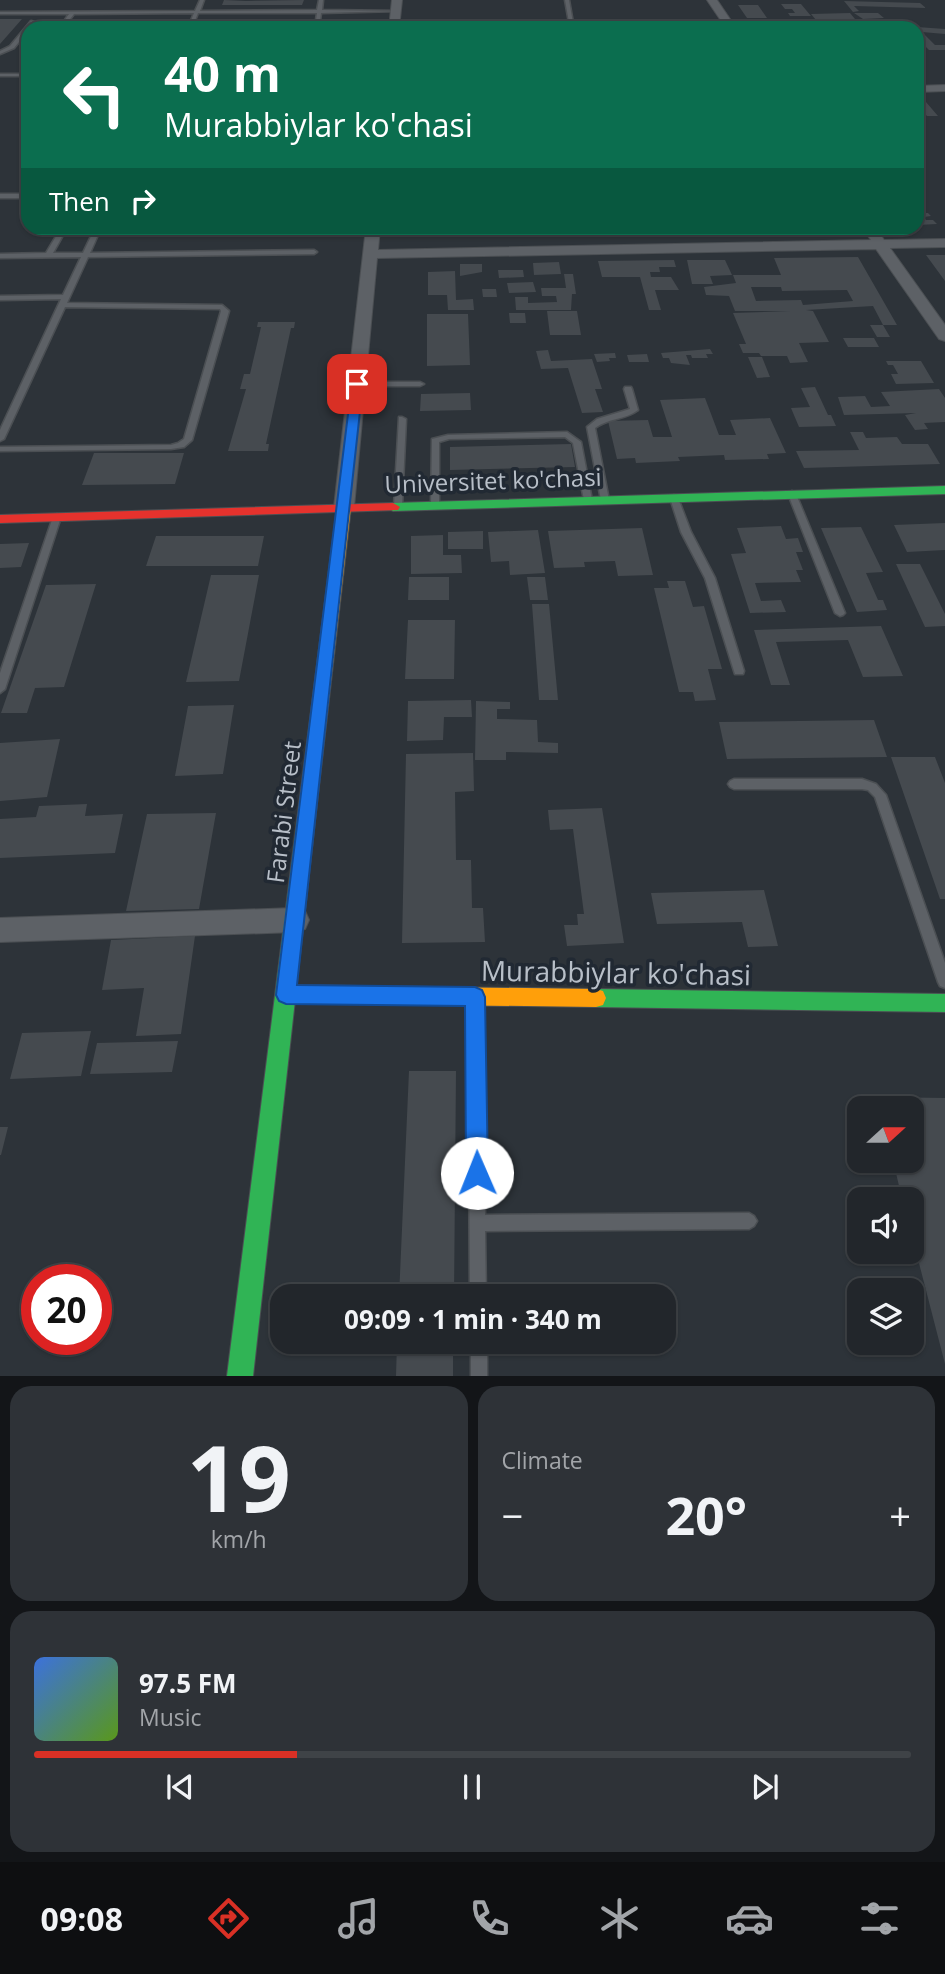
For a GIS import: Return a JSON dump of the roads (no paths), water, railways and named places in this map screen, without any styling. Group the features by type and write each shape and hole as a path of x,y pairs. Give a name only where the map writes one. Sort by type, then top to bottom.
{"main road":[{"name":"Universitet ko'chasi","path":"0,519 945,490"},
{"name":"Farabi Street","path":"240,1376 344,507"},
{"name":"Murabbiylar ko'chasi","path":"286,995 945,1003"}],"street":[{"path":"712,0 726,21"},
{"path":"924,89 943,91"},
{"name":"Farabi Street","path":"344,507 372,235"},
{"path":"874,235 945,336"},
{"path":"371,254 945,243"},
{"path":"0,930 295,920"}],"lane":[{"path":"193,21 202,0"},
{"path":"318,21 321,0"},
{"path":"567,0 570,21"},
{"path":"137,12 141,6"},
{"path":"0,13 319,11 397,6"},
{"path":"66,21 72,13"},
{"path":"0,53 12,47 21,36"},
{"path":"0,75 21,74"},
{"path":"0,196 21,196"},
{"path":"48,256 60,235"},
{"path":"0,439 95,235"},
{"path":"0,257 314,252"},
{"path":"0,298 222,307 225,311 188,440 181,445 0,449"},
{"path":"357,384 420,384"},
{"path":"605,500 592,427 596,421 628,415 634,410 628,389"},
{"path":"398,506 402,419"},
{"path":"435,505 435,441 448,437 567,434 577,442 588,500"},
{"path":"792,494 840,613"},
{"path":"674,498 686,531 710,578 739,671"},
{"path":"0,689 57,517"},
{"path":"734,784 862,784 872,787 880,795 945,982"},
{"path":"475,997 478,1284"},
{"path":"477,1223 749,1221"},
{"path":"479,1354 479,1376"}]}
